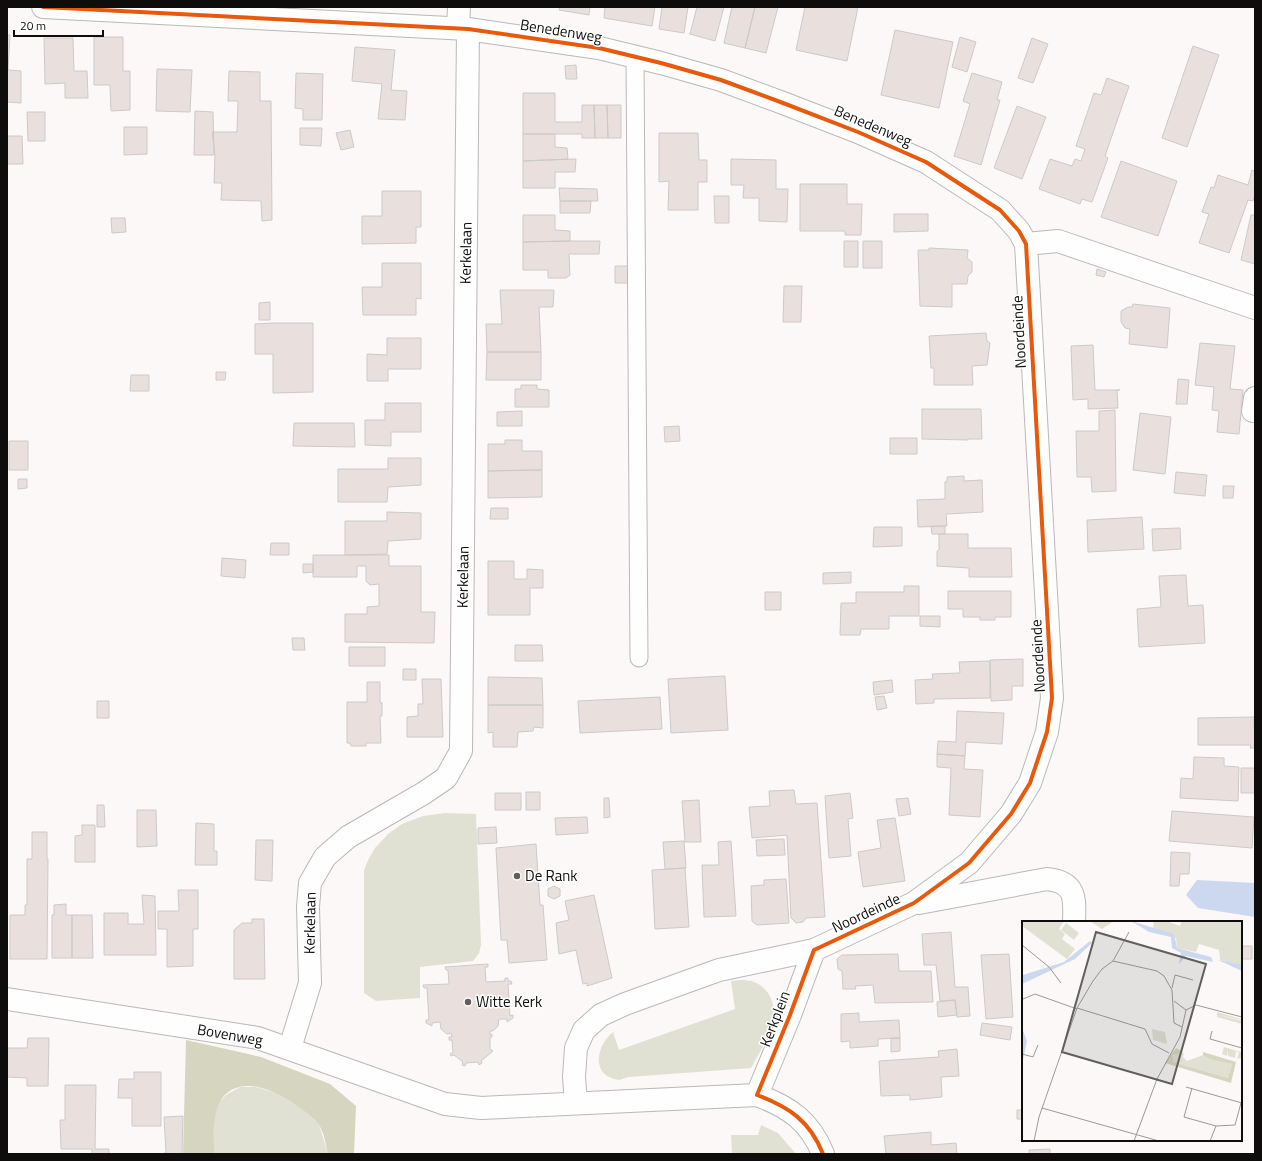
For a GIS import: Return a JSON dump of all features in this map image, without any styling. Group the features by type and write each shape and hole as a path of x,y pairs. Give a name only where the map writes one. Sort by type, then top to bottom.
{"street":[{"name":"Benedenweg","path":"43,7 462,21 599,48 720,80 858,132 926,162 1000,210 1019,231 1026,244"},
{"name":"Kerkelaan","path":"290,1048 310,983 308,907 310,883 325,857 348,837 424,793 446,778 461,751 462,21"},
{"path":"1026,244 1058,241 1255,308"},
{"name":"Noordeinde","path":"814,950 914,904 969,862 1011,814 1030,783 1047,732 1052,698 1026,244"},
{"name":"Noordeinde","path":"914,904 1048,879 1059,880 1068,886 1072,894 1074,904 1074,921"},
{"path":"814,950 719,970 625,1004 601,1015 584,1030 576,1048 574,1077 576,1103 757,1095 779,1104 799,1116 812,1132 823,1154"},
{"name":"Kerkplein","path":"757,1095 790,1016 814,950"},
{"name":"Bovenweg","path":"7,999 258,1038 290,1048 445,1104 481,1108 576,1103"}],"lane":[{"path":"635,57 639,658"}],"shaded area":[{"path":"445,813 476,814 481,945 479,953 473,961 420,967 420,998 376,1001 364,993 364,870 375,848 388,834 402,824 423,816"},
{"path":"731,981 753,981 759,984 768,993 774,1012 773,1021 766,1041 751,1068 629,1077 619,1080 603,1073 599,1060 600,1052 607,1038 613,1032 619,1050 735,1009"},
{"path":"240,1087 256,1087 280,1094 299,1106 319,1124 328,1154 215,1154 214,1124 217,1109 224,1097"},
{"path":"761,1125 778,1133 796,1154 732,1154 731,1135 758,1135"}],"green space":[{"path":"186,1040 261,1057 330,1084 356,1106 354,1154 328,1154 321,1128 300,1107 279,1094 267,1089 255,1086 243,1086 232,1090 223,1097 219,1103 214,1125 215,1154 183,1154"}],"water":[{"path":"1197,880 1255,883 1255,917 1198,908 1186,895"}],"building":[{"path":"560,7 590,7 589,15 559,10"},
{"path":"605,7 655,7 652,26 604,18"},
{"path":"662,7 688,7 684,33 659,29"},
{"path":"697,7 724,7 715,41 690,34"},
{"path":"732,7 755,7 745,48 724,43"},
{"path":"755,7 778,7 766,53 745,48"},
{"path":"805,7 858,7 847,61 796,50"},
{"path":"895,30 953,42 939,108 881,95"},
{"path":"7,35 10,35 8,70 21,71 21,103 7,102"},
{"path":"94,37 123,37 123,71 130,71 130,110 111,111 110,85 94,85"},
{"path":"960,37 976,42 967,72 952,67"},
{"path":"44,38 73,38 74,71 87,71 88,98 65,98 65,83 45,84"},
{"path":"1032,38 1048,44 1033,83 1018,78"},
{"path":"1193,46 1219,55 1187,147 1162,138"},
{"path":"355,47 395,50 391,90 407,91 405,120 378,119 382,84 352,81"},
{"path":"576,65 577,79 566,79 565,66"},
{"path":"157,69 192,70 190,112 156,111"},
{"path":"229,71 260,72 260,101 271,101 272,220 262,221 261,201 221,200 222,183 214,183 215,155 212,132 237,132 238,101 228,101"},
{"path":"296,73 323,74 322,120 303,120 303,109 295,108"},
{"path":"972,73 1002,82 997,100 1000,100 981,165 954,156 970,104 963,101"},
{"path":"1107,78 1129,86 1105,156 1108,158 1092,202 1082,199 1080,204 1039,189 1050,159 1072,166 1075,159 1081,161 1085,149 1076,146 1094,93 1101,95"},
{"path":"523,93 555,93 555,122 582,122 582,105 594,105 595,138 582,138 582,134 523,134"},
{"path":"594,105 607,105 608,138 595,138"},
{"path":"607,105 621,105 621,138 608,138"},
{"path":"1017,106 1046,117 1022,179 994,168"},
{"path":"195,111 213,112 214,155 194,155"},
{"path":"27,112 45,112 45,141 28,141"},
{"path":"124,127 147,127 147,154 124,155"},
{"path":"300,128 322,128 321,146 300,145"},
{"path":"350,130 354,147 341,150 336,133"},
{"path":"659,133 698,133 699,160 707,160 707,182 698,182 698,210 668,210 669,181 659,182"},
{"path":"523,134 555,134 555,147 567,148 568,159 523,161"},
{"path":"7,136 22,136 23,164 7,164"},
{"path":"576,159 575,172 555,172 555,188 523,188 523,161"},
{"path":"731,159 776,160 776,189 788,189 787,222 759,221 759,198 743,198 744,185 731,185"},
{"path":"1121,161 1177,181 1158,236 1101,217"},
{"path":"1252,170 1255,171 1255,194 1253,201 1248,200 1229,253 1199,243 1209,214 1202,212 1211,187 1214,188 1218,175 1248,185"},
{"path":"800,184 847,184 847,204 862,204 861,235 845,235 845,231 800,231"},
{"path":"559,188 597,189 598,201 560,201"},
{"path":"382,191 421,191 421,227 416,227 416,243 362,244 362,216 382,216"},
{"path":"714,196 729,196 729,223 715,223"},
{"path":"560,201 591,201 590,213 560,213"},
{"path":"894,214 928,214 928,231 894,232"},
{"path":"523,215 555,215 555,230 570,231 570,241 523,242"},
{"path":"1251,215 1255,215 1255,264 1241,260"},
{"path":"111,218 125,218 126,232 112,233"},
{"path":"600,241 599,254 569,254 570,275 566,278 548,278 548,270 523,270 523,242"},
{"path":"844,241 858,241 858,267 844,267"},
{"path":"863,241 882,241 882,268 863,268"},
{"path":"929,248 968,250 967,258 972,262 972,272 968,276 967,284 952,284 952,307 920,306 918,250 929,250"},
{"path":"382,263 421,263 421,299 416,298 416,315 363,315 362,287 382,287"},
{"path":"615,266 628,266 628,283 615,283"},
{"path":"1097,269 1106,272 1104,277 1096,275"},
{"path":"784,286 802,286 801,322 783,322"},
{"path":"500,290 554,290 553,307 539,307 541,352 487,352 486,324 502,324"},
{"path":"270,302 270,320 259,320 259,303"},
{"path":"1133,304 1170,308 1167,348 1129,344 1130,329 1125,328 1121,322 1121,311 1128,307 1132,307"},
{"path":"313,323 313,392 273,393 273,354 255,354 255,324"},
{"path":"986,333 987,341 990,343 987,365 972,366 973,385 934,385 934,368 931,368 929,336"},
{"path":"387,338 421,338 421,369 388,369 388,381 367,381 367,354 387,355"},
{"path":"1200,343 1235,346 1230,389 1243,390 1239,434 1217,432 1219,411 1212,410 1214,387 1195,385"},
{"path":"1093,345 1095,390 1117,390 1118,408 1088,409 1088,399 1073,400 1071,346"},
{"path":"487,352 541,352 541,380 486,380"},
{"path":"216,372 226,372 225,380 216,380"},
{"path":"131,375 149,375 149,391 130,391"},
{"path":"1178,379 1189,380 1187,404 1176,404"},
{"path":"521,385 537,385 537,389 549,390 549,407 515,407 515,389 521,389"},
{"path":"385,403 421,403 421,432 391,432 391,446 365,445 365,420 385,420"},
{"path":"922,409 981,409 982,439 922,439"},
{"path":"1115,410 1116,491 1092,492 1091,477 1077,477 1076,431 1099,431 1099,411"},
{"path":"522,411 522,426 497,426 497,412"},
{"path":"1140,413 1171,417 1165,474 1133,470"},
{"path":"294,423 354,423 355,447 293,446"},
{"path":"679,426 680,441 665,442 664,427"},
{"path":"890,438 917,438 917,454 890,454"},
{"path":"505,440 522,440 522,451 542,451 542,470 488,471 488,444 505,444"},
{"path":"9,441 28,441 28,470 9,470"},
{"path":"388,458 421,458 421,485 388,487 387,502 338,502 338,469 388,469"},
{"path":"542,470 542,497 488,498 488,471"},
{"path":"1176,472 1207,475 1205,496 1174,493"},
{"path":"964,476 964,481 982,480 983,512 946,514 947,526 918,527 917,500 945,499 945,482 947,482 947,477"},
{"path":"18,479 27,479 27,488 18,489"},
{"path":"1223,486 1234,486 1233,498 1223,498"},
{"path":"491,508 508,508 508,519 490,519"},
{"path":"387,512 421,513 421,539 388,541 387,554 345,555 345,521 387,521"},
{"path":"1142,517 1144,549 1088,552 1087,520"},
{"path":"931,526 945,526 945,534 932,534"},
{"path":"874,527 902,527 902,546 873,547"},
{"path":"1180,528 1181,549 1153,551 1152,529"},
{"path":"939,534 968,534 968,548 1011,548 1012,577 969,577 969,568 937,566"},
{"path":"271,543 289,543 289,555 270,555"},
{"path":"313,555 389,555 389,566 421,566 421,612 435,612 434,643 345,642 345,614 367,614 367,607 379,606 379,584 370,585 366,581 366,566 357,566 357,577 313,577"},
{"path":"222,558 246,560 245,578 221,576"},
{"path":"488,561 514,561 514,579 527,579 527,569 543,570 543,588 530,588 530,615 488,615"},
{"path":"303,564 313,564 313,572 303,573"},
{"path":"851,572 851,583 823,584 823,573"},
{"path":"1186,575 1188,606 1203,605 1205,643 1139,647 1137,609 1161,607 1159,576"},
{"path":"904,586 919,586 919,616 889,616 889,629 861,629 860,635 840,635 841,603 856,603 856,592 904,592"},
{"path":"948,591 1011,591 1011,617 995,617 995,620 980,620 980,617 963,617 963,609 948,609"},
{"path":"765,592 781,592 781,610 765,610"},
{"path":"920,616 940,616 940,627 920,626"},
{"path":"292,638 304,638 305,650 293,650"},
{"path":"515,645 542,645 543,661 515,661"},
{"path":"349,647 385,647 385,666 349,666"},
{"path":"1023,659 1023,686 1012,686 1012,700 991,701 990,660"},
{"path":"990,661 990,698 934,699 934,703 916,704 915,680 933,679 932,674 960,673 959,662"},
{"path":"403,669 416,669 416,680 403,680"},
{"path":"725,676 728,730 671,733 668,679"},
{"path":"488,677 542,678 543,705 488,705"},
{"path":"422,679 441,679 443,737 407,737 407,717 418,716 418,704 423,704"},
{"path":"892,680 893,692 874,695 873,682"},
{"path":"367,682 380,682 380,702 382,703 382,716 380,716 381,743 366,743 366,746 351,746 350,743 347,743 347,702 367,702"},
{"path":"884,696 887,708 877,710 875,697"},
{"path":"660,697 662,729 580,733 578,701"},
{"path":"97,701 109,701 109,718 97,718"},
{"path":"488,705 543,705 543,728 534,727 533,731 518,732 517,747 493,747 493,732 488,733"},
{"path":"957,711 1004,713 1002,744 966,742 965,756 937,754 938,741 956,742"},
{"path":"1254,717 1255,748 1250,748 1251,745 1198,745 1198,718"},
{"path":"937,754 965,756 964,769 983,770 980,817 949,815 951,768 937,767"},
{"path":"1194,757 1224,758 1224,766 1239,767 1238,801 1180,798 1181,778 1193,779"},
{"path":"1241,768 1255,768 1255,793 1241,793"},
{"path":"794,790 796,804 817,803 825,917 806,918 803,922 796,923 791,918 787,835 752,838 749,807 770,806 769,791"},
{"path":"526,792 540,792 540,810 526,810"},
{"path":"495,793 521,793 521,810 495,810"},
{"path":"850,793 853,818 848,819 851,856 829,858 825,796"},
{"path":"604,798 609,798 610,817 604,818"},
{"path":"908,798 911,814 899,816 896,799"},
{"path":"699,800 701,842 685,842 682,801"},
{"path":"97,805 104,805 105,827 97,827"},
{"path":"137,810 156,810 157,846 137,847"},
{"path":"1172,811 1254,817 1252,848 1169,841"},
{"path":"587,817 588,833 556,835 555,818"},
{"path":"895,818 905,881 863,887 858,852 881,848 877,820"},
{"path":"196,823 214,824 214,851 217,851 217,865 195,865"},
{"path":"82,825 95,825 95,862 75,862 75,836 82,835"},
{"path":"496,827 497,843 478,844 478,828"},
{"path":"32,832 47,832 47,959 10,959 10,915 25,915 25,905 27,905 27,859 32,859"},
{"path":"784,839 785,855 757,856 756,840"},
{"path":"256,840 273,840 272,881 255,880"},
{"path":"684,841 686,868 665,869 663,842"},
{"path":"731,841 736,916 704,917 702,865 719,865 718,842"},
{"name":"De Rank","path":"536,844 540,905 543,905 547,960 509,963 507,940 501,940 496,848"},
{"path":"1171,852 1190,853 1189,874 1180,874 1179,886 1170,886"},
{"path":"685,868 689,927 655,929 652,870"},
{"path":"786,879 789,923 757,925 752,921 751,886 764,885 764,880"},
{"path":"554,886 560,889 560,896 554,899 548,896 548,889"},
{"path":"178,890 198,890 198,929 193,929 193,966 167,967 167,929 158,929 158,911 179,911"},
{"path":"142,895 155,896 156,955 104,955 104,913 128,913 128,924 144,924"},
{"path":"594,895 612,978 587,986 587,983 583,984 576,950 559,954 556,923 569,920 565,901"},
{"path":"66,904 66,915 72,915 72,958 52,958 52,915 54,915 54,905"},
{"path":"72,915 92,915 93,958 72,958"},
{"path":"252,919 264,919 265,979 234,979 234,930 242,923 252,923"},
{"path":"951,932 955,987 968,987 970,1016 957,1017 955,1000 940,1001 936,965 924,965 922,934"},
{"path":"1242,946 1252,946 1252,959 1242,959"},
{"path":"898,954 899,971 931,971 933,1002 875,1003 873,985 855,986 856,989 843,989 842,971 838,969 837,959 842,955"},
{"path":"1009,954 1013,1017 986,1019 981,955"},
{"name":"Witte Kerk","path":"488,964 488,967 485,967 486,982 505,981 505,978 508,978 508,981 511,981 512,984 508,984 510,1016 513,1015 513,1018 507,1022 507,1019 499,1019 498,1026 493,1031 490,1031 490,1035 492,1034 492,1037 490,1037 490,1049 493,1051 481,1061 482,1063 479,1065 478,1062 466,1063 465,1066 462,1065 463,1062 454,1055 451,1056 450,1054 453,1052 452,1040 449,1040 449,1037 452,1037 451,1033 447,1034 441,1029 440,1022 432,1023 432,1026 426,1023 426,1020 429,1020 427,988 424,988 423,985 449,984 448,970 446,970 445,967"},
{"path":"955,1000 957,1015 938,1017 937,1002"},
{"path":"859,1013 859,1022 899,1020 900,1038 878,1039 878,1046 850,1048 850,1041 841,1042 841,1014"},
{"path":"982,1023 1012,1027 1010,1040 980,1035"},
{"path":"28,1038 49,1038 48,1086 27,1086 27,1078 7,1077 7,1048 27,1048"},
{"path":"891,1038 900,1038 900,1051 891,1052"},
{"path":"957,1049 959,1076 941,1077 942,1097 910,1100 910,1095 881,1096 879,1061 939,1057 938,1051"},
{"path":"134,1072 161,1072 161,1126 132,1126 132,1098 118,1098 119,1079 134,1079"},
{"path":"65,1085 96,1085 95,1149 109,1149 109,1154 92,1154 92,1149 61,1149 60,1120 65,1120"},
{"path":"1017,1110 1022,1110 1022,1119 1017,1119"},
{"path":"183,1116 182,1154 159,1154 166,1153 164,1117"},
{"path":"931,1132 931,1145 956,1143 957,1154 886,1154 884,1136"},
{"path":"1050,1149 1050,1154 1029,1154 1029,1150"}],"cycle path":[{"path":"43,7 468,29 599,48 661,63 721,80 858,132 926,162 1000,210 1019,231 1026,244 1052,698 1047,732 1030,783 1011,814 969,863 914,903 814,950 790,1015 757,1095 789,1110 805,1124 818,1142 823,1154"}],"place":[{"name":"De Rank","path":"517,876"},
{"name":"Witte Kerk","path":"468,1002"}]}
